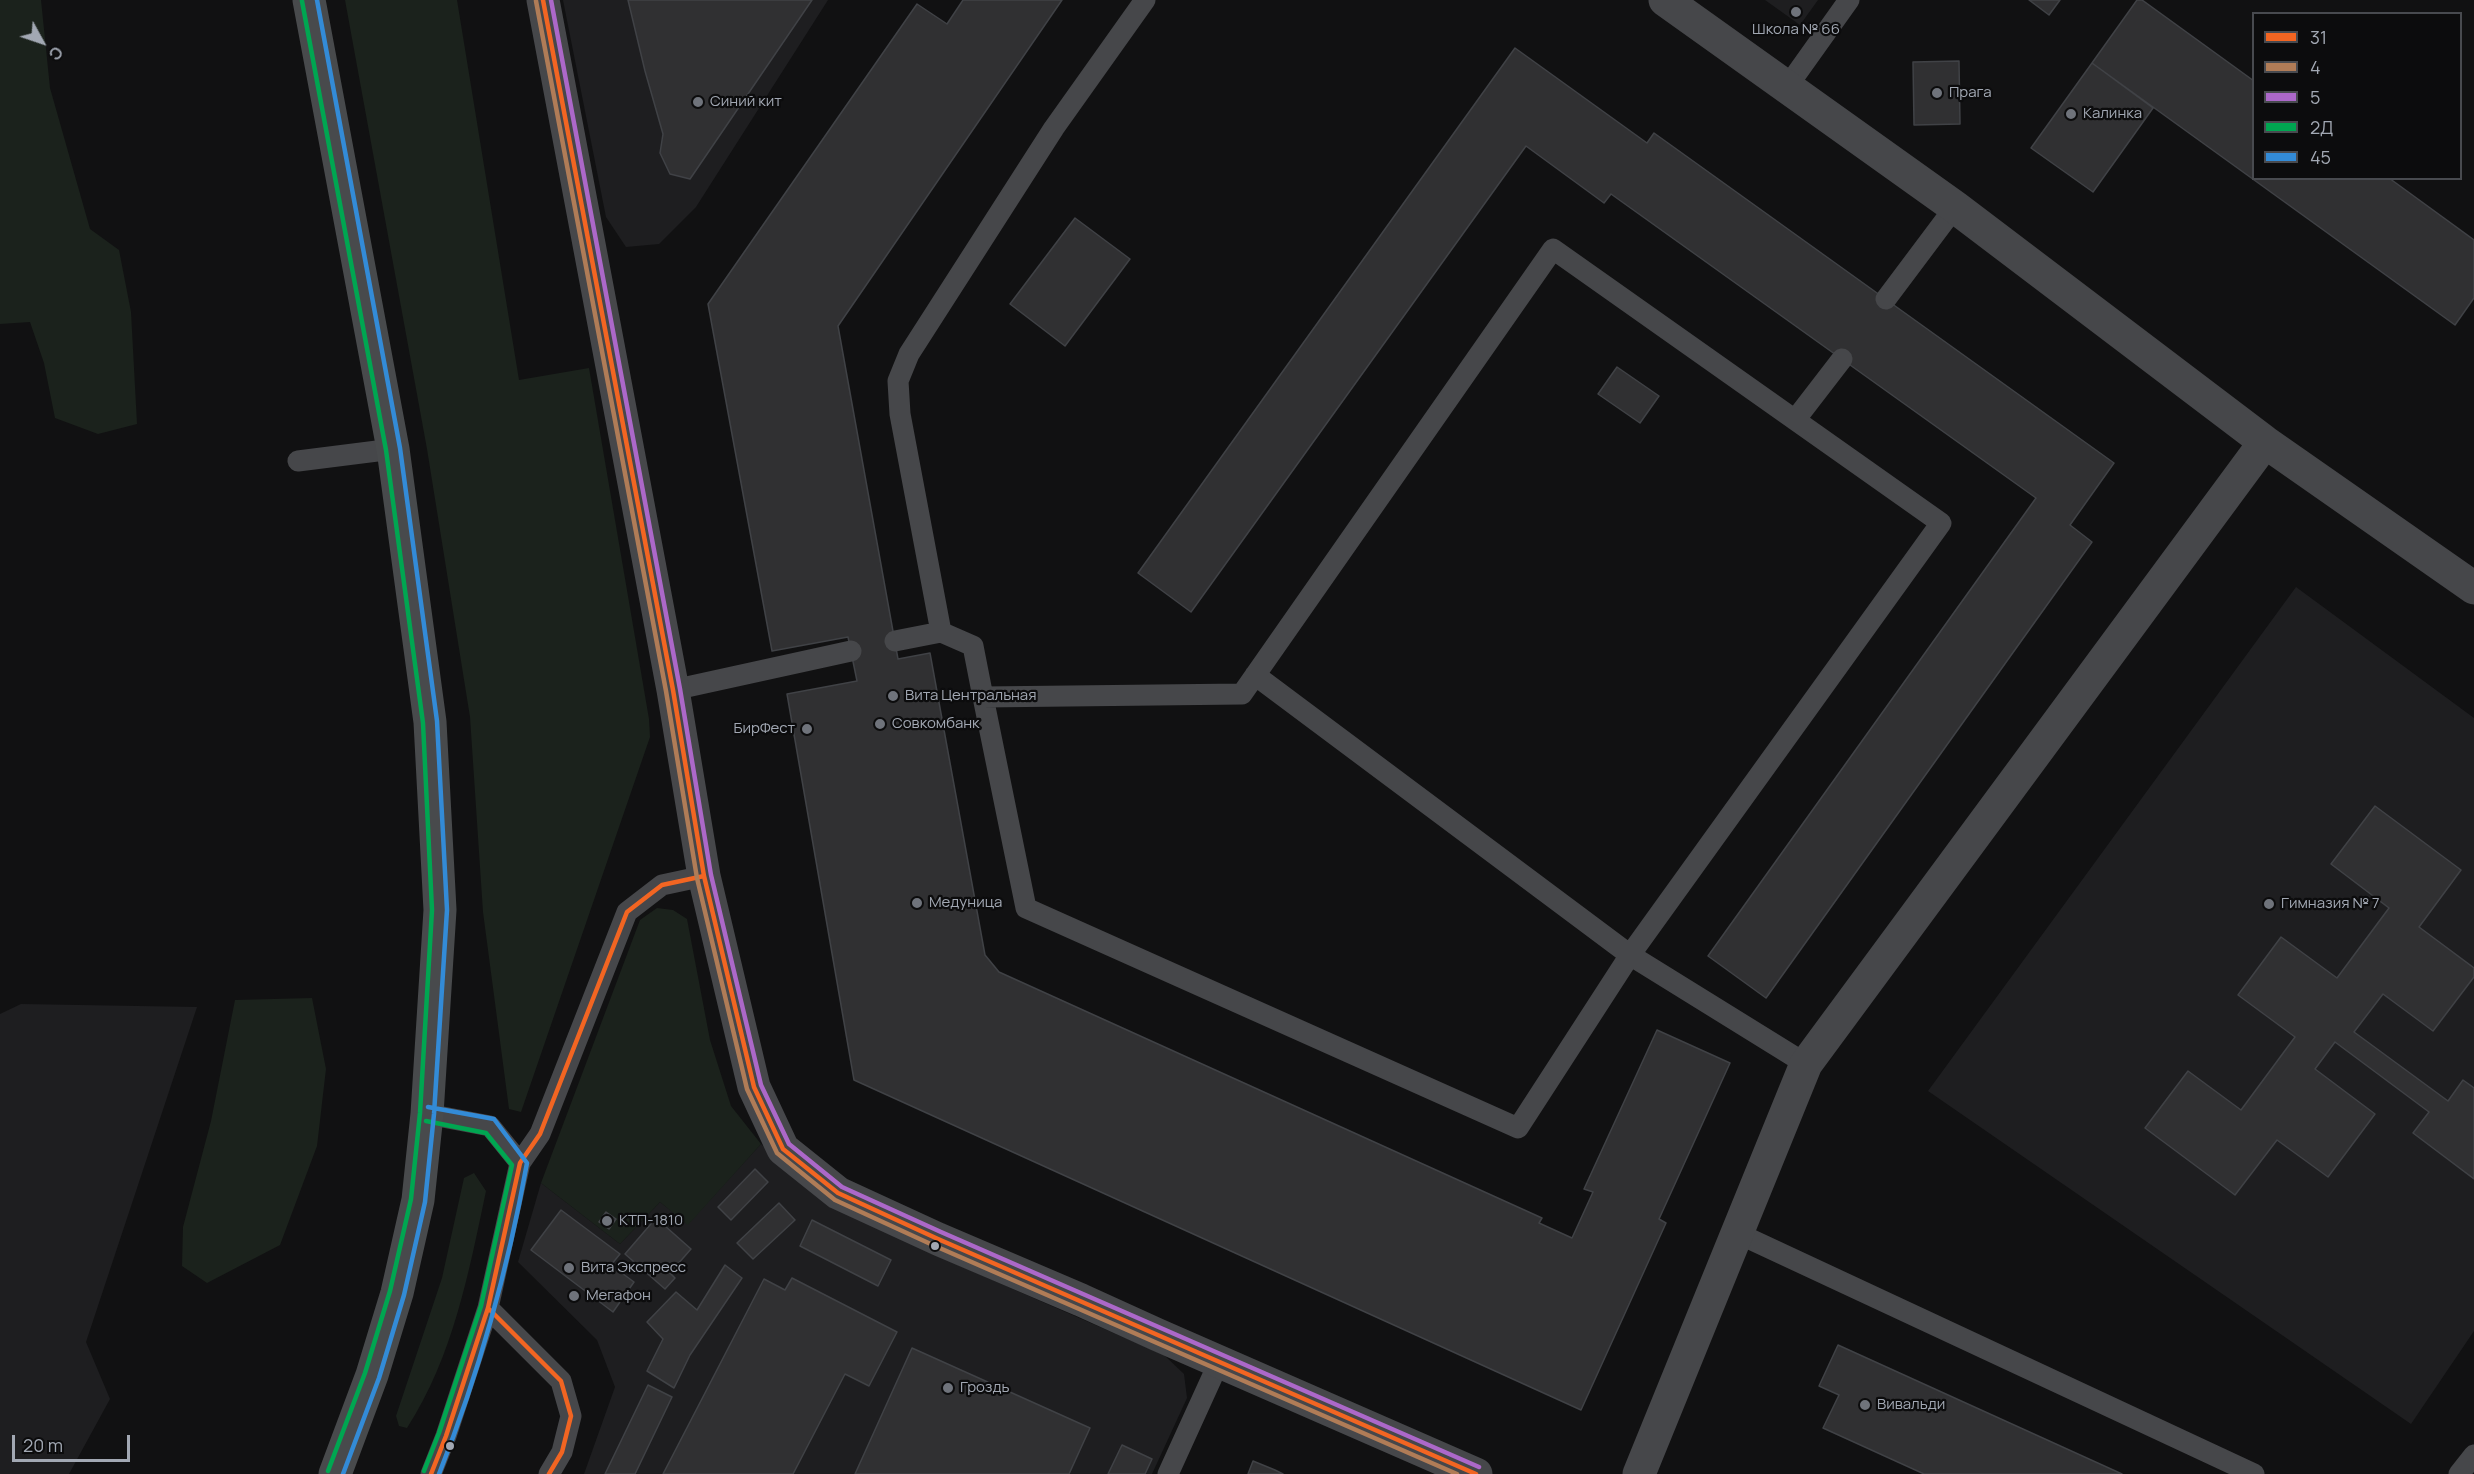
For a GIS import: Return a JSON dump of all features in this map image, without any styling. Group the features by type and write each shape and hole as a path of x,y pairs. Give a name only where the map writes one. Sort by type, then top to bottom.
{"main road":[{"path":"309,0 393,449 430,722 440,910 427,1114 418,1200 398,1293 372,1375 336,1474"}],"street":[{"path":"543,0 673,690 704,876 754,1087 783,1149 838,1193 1476,1474"},
{"path":"1665,0 1955,207 2265,442 2474,588"},
{"path":"1639,1474 1806,1064 2265,442"}],"lane":[{"path":"941,632 900,414 898,381 909,354 1054,128 1145,0"},
{"path":"1787,87 1849,0"},
{"path":"1886,299 1955,207"},
{"path":"895,641 941,632 973,646 983,697 1026,908 1518,1128 1630,955 1941,523 1553,249 1242,694 983,697"},
{"path":"1795,420 1842,359"},
{"path":"298,461 393,449"},
{"path":"673,690 851,651"},
{"path":"1255,675 1630,955 1806,1064"},
{"path":"431,1474 446,1436 488,1308 520,1163 540,1134 627,912 662,885 704,876"},
{"path":"427,1114 490,1126 520,1163"},
{"path":"1737,1233 2254,1474"},
{"path":"488,1308 561,1382 572,1416 562,1452 549,1474"},
{"path":"1168,1474 1219,1362"},
{"path":"2459,1474 2474,1455"}],"shaded area":[{"path":"0,0 41,0 50,88 90,229 119,250 131,312 137,424 98,434 55,418 44,363 30,322 0,324"},
{"path":"345,0 457,0 519,380 589,368 649,719 650,737 521,1112 509,1109 483,912 470,717 427,449"},
{"path":"563,0 828,0 696,207 659,244 626,247 606,217"},
{"name":"Школа № 66","path":"1765,0 1818,0 1800,25"},
{"name":"Гимназия № 7","path":"2296,587 2474,718 2474,1331 2411,1424 1928,1091"},
{"path":"657,908 673,910 687,919 710,1040 731,1106 761,1144 688,1225 660,1202 620,1244 541,1183 640,920"},
{"path":"312,998 326,1069 317,1146 280,1245 207,1283 182,1266 183,1227 211,1121 235,1000"},
{"path":"21,1004 197,1007 86,1342 110,1399 69,1474 0,1474 0,1014"},
{"path":"761,1144 774,1155 926,1251 1164,1355 1184,1374 1187,1398 1152,1474 584,1474 615,1387 597,1340 518,1262 541,1183 620,1244 660,1202 688,1224"},
{"path":"474,1173 486,1191 466,1283 448,1343 423,1401 407,1428 399,1426 396,1416 442,1278 464,1178"}],"building":[{"name":"Синий кит","path":"628,0 812,0 690,179 670,174 660,153 663,134"},
{"path":"963,0 1062,0 838,326 898,659 930,653 985,955 999,972 1542,1218 1539,1223 1572,1238 1593,1192 1584,1189 1657,1030 1730,1063 1659,1219 1666,1223 1581,1410 854,1080 787,694 857,681 848,637 772,651 708,304 917,4 947,24"},
{"path":"2029,0 2060,0 2049,15"},
{"path":"2137,0 2142,0 2252,80 2252,178 2092,63"},
{"path":"1515,48 1647,143 1654,133 2114,463 2070,525 2092,542 1766,998 1708,956 2036,498 1611,194 1604,203 1526,146 1191,612 1138,573"},
{"name":"Прага","path":"1959,61 1960,124 1914,125 1913,62"},
{"path":"2092,63 2153,108 2093,192 2031,148"},
{"path":"2254,180 2392,180 2474,240 2474,298 2455,325"},
{"path":"1075,218 1130,259 1065,346 1010,304"},
{"path":"1617,367 1659,396 1640,423 1598,394"},
{"path":"2375,806 2461,870 2419,927 2474,968 2474,977 2433,1031 2383,994 2354,1032 2448,1101 2463,1080 2474,1088 2474,1179 2413,1133 2429,1112 2335,1042 2315,1069 2375,1114 2328,1177 2277,1140 2235,1195 2145,1128 2188,1071 2241,1110 2295,1037 2238,995 2281,937 2337,978 2389,908 2331,864"},
{"path":"755,1169 768,1182 731,1220 718,1207"},
{"path":"779,1203 795,1220 753,1259 737,1243"},
{"path":"561,1210 620,1254 611,1265 634,1282 613,1312 531,1250"},
{"name":"КТП-1810","path":"606,1212 616,1219 609,1229 599,1222"},
{"path":"656,1218 691,1249 670,1273 675,1278 665,1289 625,1254"},
{"path":"812,1220 891,1260 878,1286 800,1246"},
{"path":"725,1265 742,1278 690,1355 674,1388 647,1371 663,1339 647,1322 676,1292 697,1310"},
{"path":"792,1278 897,1332 869,1386 845,1374 793,1474 663,1474 764,1279 785,1290"},
{"path":"1838,1345 2122,1474 1924,1474 1823,1428 1839,1395 1819,1386"},
{"name":"Гроздь","path":"912,1348 1090,1428 1069,1474 855,1474"},
{"path":"648,1385 672,1397 635,1474 605,1474"},
{"path":"1122,1445 1152,1459 1145,1474 1108,1474"},
{"path":"1253,1461 1275,1470 1283,1474 1248,1474"}],"transit line":[{"name":"45","path":"317,0 400,448 437,721 447,910 434,1114 425,1202 404,1295 379,1378 343,1474"},
{"name":"31","path":"543,0 673,690 704,876 754,1087 783,1149 838,1193 1476,1474"},
{"name":"5","path":"551,0 680,689 711,875 761,1085 789,1144 842,1187 1479,1467"},
{"name":"2Д","path":"302,1 386,450 423,723 432,910 420,1113 411,1199 390,1291 365,1373 328,1471"},
{"name":"4","path":"536,1 666,691 697,878 747,1089 777,1153 835,1200 1457,1474"},
{"name":"31","path":"431,1474 446,1436 488,1308 520,1163 540,1134 627,912 662,885 704,876"},
{"name":"45","path":"428,1107 494,1119 527,1163 511,1242 491,1320 467,1398 439,1474"},
{"name":"2Д","path":"424,1471 481,1306 512,1165 486,1133 426,1121"},
{"name":"31","path":"488,1308 561,1381 571,1416 562,1452 549,1474"}],"place":[{"name":"Школа № 66","path":"1796,12"},
{"name":"Прага","path":"1937,93"},
{"name":"Синий кит","path":"698,102"},
{"name":"Калинка","path":"2071,114"},
{"name":"Вита Центральная","path":"893,696"},
{"name":"Совкомбанк","path":"880,724"},
{"name":"БирФест","path":"807,729"},
{"name":"Медуница","path":"917,903"},
{"name":"Гимназия № 7","path":"2269,904"},
{"name":"КТП-1810","path":"607,1221"},
{"name":"Вита Экспресс","path":"569,1268"},
{"name":"Мегафон","path":"574,1296"},
{"name":"Гроздь","path":"948,1388"},
{"name":"Вивальди","path":"1865,1405"}]}
